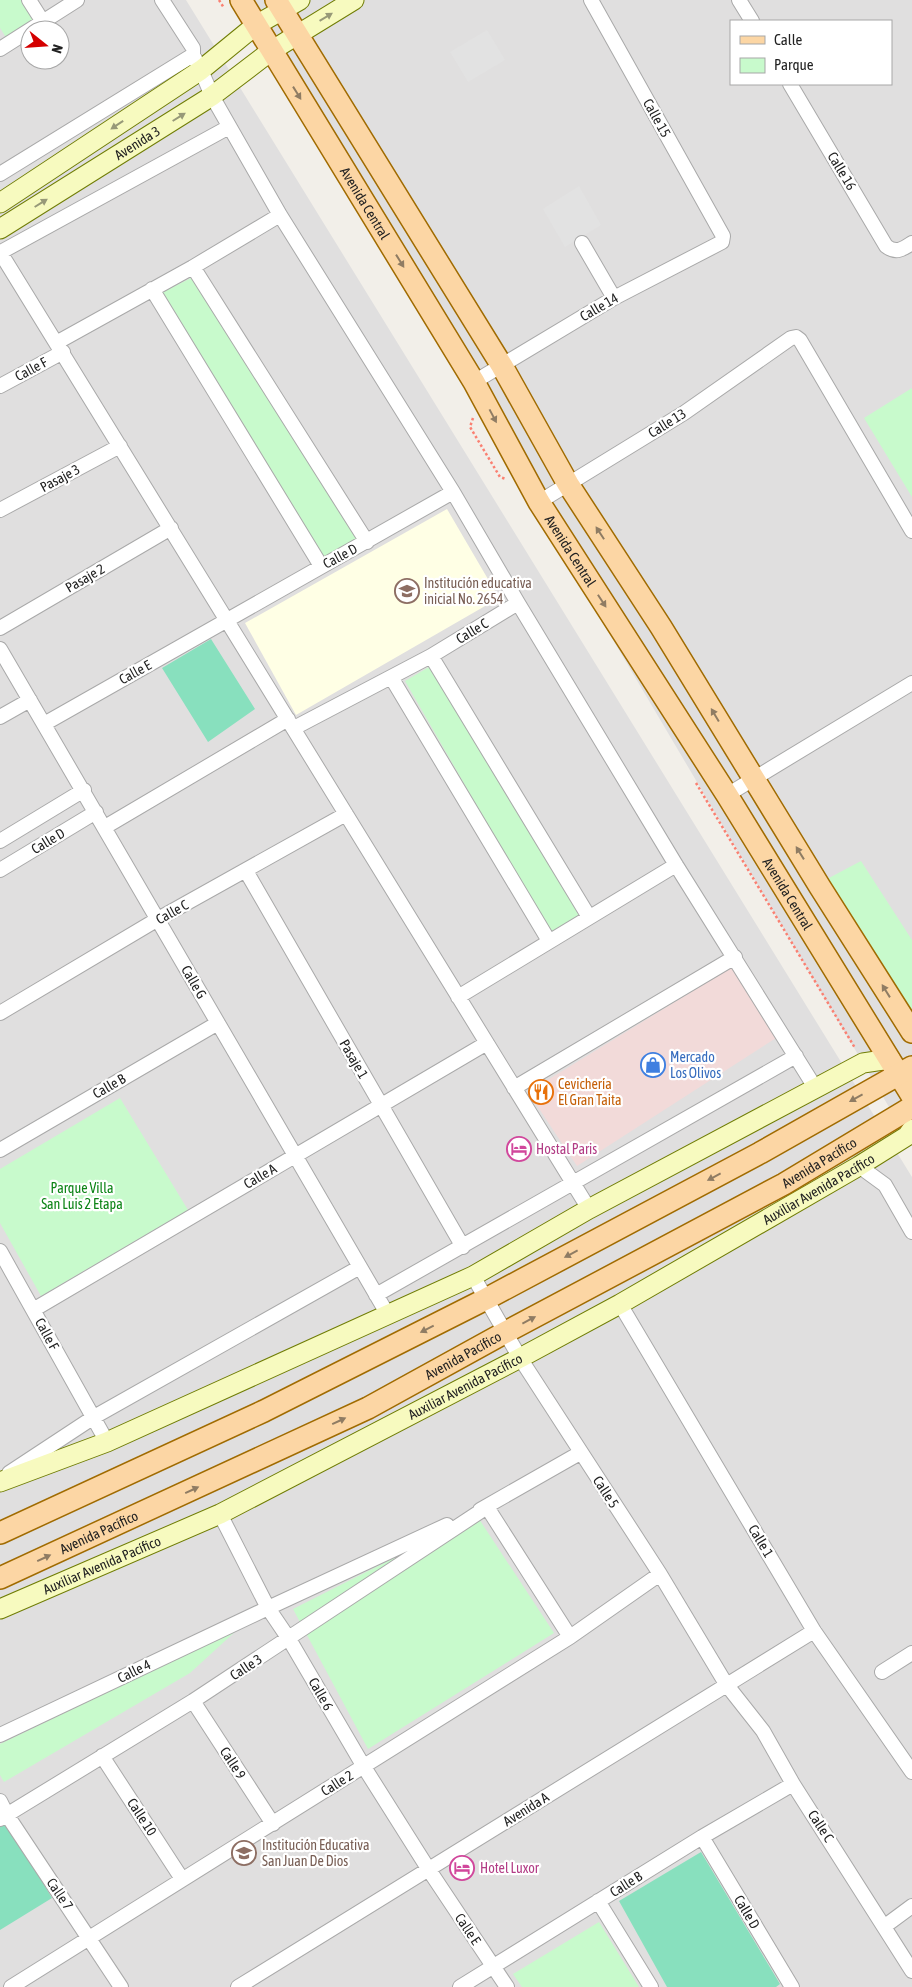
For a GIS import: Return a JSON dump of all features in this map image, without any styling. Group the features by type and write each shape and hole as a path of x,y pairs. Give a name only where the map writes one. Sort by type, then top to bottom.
{"main road":[{"name":"Avenida Central","path":"241,0 474,382 539,502 900,1067 912,1096"},
{"name":"Avenida 3","path":"0,229 212,96 271,52 354,0"},
{"name":"Avenida 3","path":"0,203 197,62 256,25 286,3"},
{"path":"286,3 298,34 502,366 568,484 662,627 754,779 912,1032"},
{"path":"0,1480 107,1442 473,1276 588,1209 863,1062 900,1067"},
{"path":"0,1533 264,1411 486,1299 760,1153 900,1067"},
{"name":"Avenida Pacífico","path":"0,1578 368,1408 784,1184 912,1107"},
{"name":"Auxiliar Avenida Pacífico","path":"0,1609 220,1514 520,1358 620,1304 859,1166 907,1136 912,1129"}],"street":[{"path":"29,0 41,20"},
{"path":"45,20 77,0"},
{"path":"162,0 192,48 212,96 280,215 453,492 676,865 816,1088"},
{"name":"Calle 15","path":"591,0 723,236"},
{"path":"739,0 751,20"},
{"path":"2,43 20,34"},
{"path":"0,174 197,62"},
{"name":"Calle 16","path":"791,85 886,246 892,250 899,251 912,243"},
{"path":"229,127 0,252 588,1209"},
{"name":"Calle F","path":"0,386 152,289 280,215"},
{"name":"Calle 14","path":"474,382 614,298 721,244 723,236"},
{"path":"582,243 614,298"},
{"path":"193,267 367,542"},
{"path":"152,289 321,566"},
{"name":"Calle 13","path":"539,502 684,413 791,338 796,337 800,340 912,531"},
{"name":"Pasaje 3","path":"0,510 120,446"},
{"name":"Calle D","path":"227,620 453,492"},
{"name":"Pasaje 2","path":"0,628 171,528"},
{"name":"Calle C","path":"291,724 431,656 518,603"},
{"name":"Calle E","path":"44,724 227,620"},
{"name":"Calle G","path":"0,649 84,790 388,1315"},
{"path":"431,656 589,917"},
{"path":"391,677 549,941"},
{"path":"727,795 912,683"},
{"path":"0,717 30,700"},
{"path":"105,827 291,724"},
{"name":"Calle D","path":"0,841 84,790"},
{"name":"Calle D","path":"0,870 96,812"},
{"name":"Calle C","path":"0,1013 158,919 346,814"},
{"path":"458,997 676,865"},
{"name":"Pasaje 1","path":"246,871 463,1247"},
{"path":"514,1088 735,957"},
{"name":"Calle B","path":"0,1150 218,1024"},
{"name":"Calle A","path":"33,1310 487,1043"},
{"path":"376,1295 796,1056"},
{"path":"859,1166 885,1185 912,1232"},
{"name":"Calle F","path":"0,1251 107,1442"},
{"path":"0,1480 94,1417 360,1267"},
{"path":"473,1276 486,1299"},
{"name":"Calle 5","path":"486,1299 520,1358 660,1574 726,1684"},
{"name":"Calle 1","path":"620,1304 814,1631 912,1772"},
{"name":"Calle 3","path":"3,1817 193,1701 487,1507 580,1452"},
{"path":"487,1507 570,1637"},
{"name":"Calle 3","path":"268,1608 487,1507"},
{"name":"Calle 6","path":"220,1514 268,1608 289,1639 364,1767 429,1870"},
{"name":"Calle 2","path":"11,1987 570,1637 660,1574"},
{"name":"Calle 4","path":"0,1735 268,1608"},
{"name":"Avenida A","path":"238,1987 814,1631"},
{"path":"882,1672 912,1653"},
{"name":"Calle C","path":"726,1684 763,1731 794,1784 912,1971"},
{"name":"Calle 9","path":"193,1701 273,1824"},
{"name":"Calle 10","path":"102,1756 182,1879"},
{"name":"Calle B","path":"460,1987 702,1837 794,1784"},
{"name":"Calle 7","path":"0,1801 3,1817 90,1937 121,1987"},
{"name":"Calle D","path":"702,1837 792,1987"},
{"name":"Calle E","path":"429,1870 507,1987"},
{"path":"598,1901 651,1987"},
{"path":"884,1926 912,1906"}],"shaded area":[{"path":"0,0 186,0 912,1177 912,1987 0,1987"},
{"path":"235,0 912,0 912,1146"},
{"path":"487,30 505,60 468,82 450,52"},
{"path":"579,186 601,225 565,247 543,209"},
{"path":"447,509 499,598 296,715 245,623"},
{"name":"Mercado Los Olivos","path":"732,967 776,1038 577,1166 528,1092"}],"green space":[{"path":"0,0 22,0 34,20 20,20 20,30 7,39 0,28"},
{"path":"191,278 360,540 322,559 161,293"},
{"path":"912,388 912,497 864,418"},
{"path":"211,639 255,709 208,742 162,668"},
{"path":"429,667 582,915 550,933 405,681"},
{"path":"861,861 912,940 912,1015 827,879"},
{"name":"Parque Villa San Luis 2 Etapa","path":"120,1098 188,1210 41,1296 0,1223 0,1169"},
{"path":"477,1516 554,1633 368,1749 293,1609"},
{"path":"237,1630 190,1673 4,1782 0,1775 0,1744"},
{"path":"5,1819 52,1898 0,1930 0,1822"},
{"path":"701,1852 780,1984 776,1987 667,1987 619,1901"},
{"path":"599,1922 639,1987 522,1987 513,1974"}],"place":[{"name":"Institución educativa inicial No. 2654","path":"407,591"},
{"name":"Mercado Los Olivos","path":"653,1065"},
{"name":"Cevichería El Gran Taita","path":"541,1092"},
{"name":"Hostal Paris","path":"519,1149"},
{"name":"Institución Educativa San Juan De Dios","path":"244,1853"},
{"name":"Hotel Luxor","path":"462,1868"}]}
